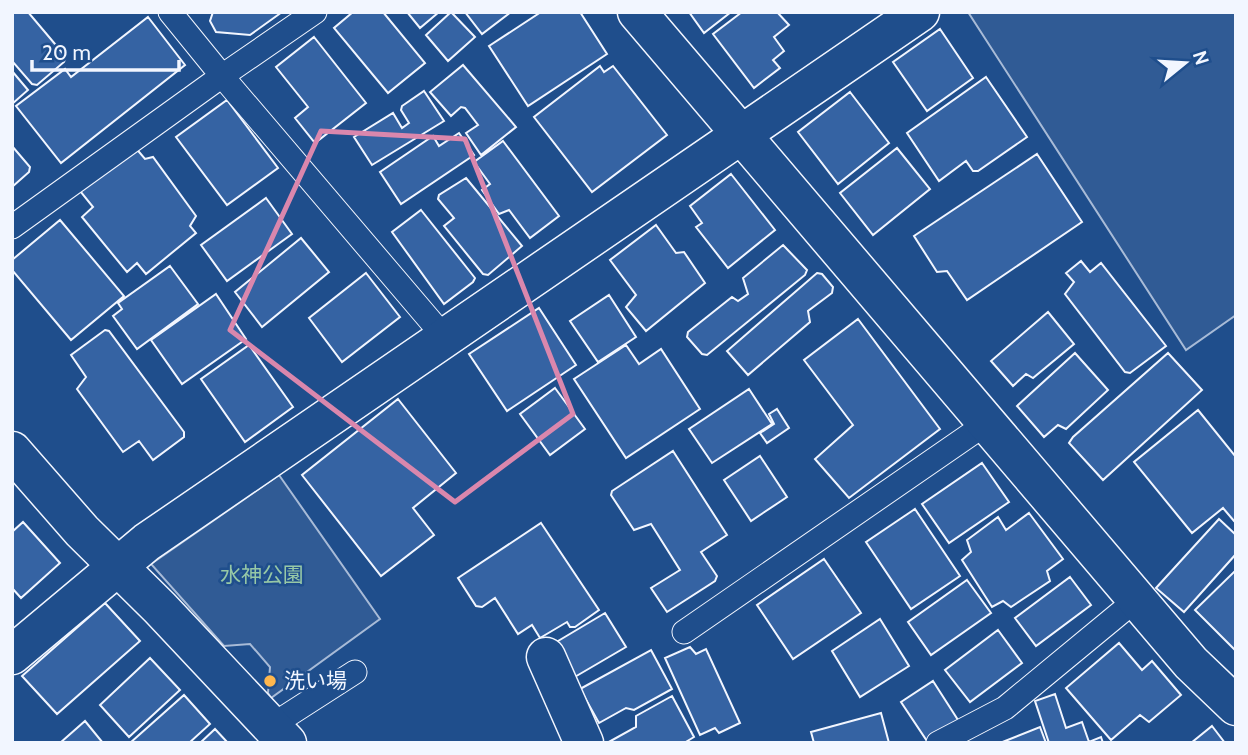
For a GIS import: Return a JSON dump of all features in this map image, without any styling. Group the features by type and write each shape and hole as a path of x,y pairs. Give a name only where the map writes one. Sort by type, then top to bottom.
{"street":[{"path":"637,12 1191,663 1236,706"},
{"path":"12,655 147,542 920,12"},
{"path":"12,451 82,531 119,565 279,734"},
{"path":"546,657 584,743"}],"lane":[{"path":"170,12 446,339"},
{"path":"12,227 315,12"},
{"path":"684,632 987,423"},
{"path":"938,743 1005,708 1137,599"},
{"path":"279,734 355,672"}],"highlighted area":[{"path":"321,131 465,139 573,414 455,502 230,330"}],"green space":[{"path":"968,12 1236,12 1236,315 1186,350"},
{"name":"水神公園","path":"279,475 380,619 271,698 268,693 270,667 250,644 224,646 151,564"}],"building":[{"path":"12,12 28,12 66,57 64,62 37,85 32,84 12,61"},
{"path":"213,12 282,12 250,35 216,32 210,21"},
{"path":"353,12 383,12 425,63 388,93 334,28"},
{"path":"407,12 439,12 420,28"},
{"path":"451,12 475,37 448,61 426,35"},
{"path":"465,12 511,12 482,34"},
{"path":"541,12 580,12 607,54 528,106 489,46"},
{"path":"689,12 731,12 704,33"},
{"path":"742,12 777,12 789,25 774,37 784,51 773,60 780,68 754,88 713,34"},
{"path":"148,17 185,65 61,163 16,106 65,69 71,77"},
{"path":"940,29 973,78 927,111 893,62"},
{"path":"314,37 366,103 315,143 295,118 308,107 276,67"},
{"path":"463,65 516,127 481,155 466,133 478,125 465,108 461,107 451,116 430,92"},
{"path":"600,66 604,72 613,66 667,135 592,192 534,117"},
{"path":"12,71 28,90 12,104"},
{"path":"986,77 1027,137 978,171 973,171 966,161 939,181 907,133"},
{"path":"424,91 444,121 372,165 354,137 393,113 402,128 409,123 401,110 402,106"},
{"path":"850,92 889,143 838,184 798,132"},
{"path":"227,100 278,168 227,205 176,137"},
{"path":"459,133 474,155 401,204 380,172 433,136 439,146"},
{"path":"503,141 559,216 530,238 509,210 499,214 482,190 490,184 474,162"},
{"path":"12,146 30,167 29,172 12,187"},
{"path":"134,146 145,159 153,157 196,216 190,226 196,233 146,274 137,263 127,272 82,217 93,207 80,191"},
{"path":"897,148 930,189 873,235 840,193"},
{"path":"1037,154 1082,222 967,300 947,271 937,272 914,236"},
{"path":"731,174 775,230 728,268 696,227 702,223 690,206"},
{"path":"466,178 522,246 488,275 483,274 444,226 454,218 438,199 439,195"},
{"path":"266,198 292,234 227,281 201,245"},
{"path":"421,210 475,278 444,304 392,232"},
{"path":"60,220 124,296 71,340 12,270 12,260"},
{"path":"656,225 676,253 684,252 705,283 646,331 626,307 636,295 610,260"},
{"path":"301,238 329,272 262,327 235,292"},
{"path":"783,245 807,270 805,275 707,355 702,354 687,337 688,332 732,297 738,301 748,294 743,278"},
{"path":"1081,261 1090,272 1101,263 1166,346 1130,373 1125,372 1065,294 1074,282 1066,273"},
{"path":"170,266 198,304 137,349 113,316 122,309 118,303"},
{"path":"366,273 400,317 342,362 309,318"},
{"path":"817,273 822,274 833,287 832,293 808,311 810,322 748,375 727,351"},
{"path":"216,294 246,339 182,384 151,340"},
{"path":"609,295 636,337 598,362 570,321"},
{"path":"539,308 576,365 507,411 469,354"},
{"path":"1048,312 1074,344 1033,378 1026,374 1013,386 991,361"},
{"path":"858,319 940,429 849,498 815,459 853,425 804,360"},
{"path":"105,330 109,331 184,432 184,437 153,460 139,441 123,452 77,389 86,377 71,355"},
{"path":"249,345 293,407 245,442 201,379"},
{"path":"626,345 639,364 661,349 700,409 626,458 574,379"},
{"path":"1075,353 1108,390 1066,429 1058,425 1044,437 1017,406"},
{"path":"1168,353 1202,390 1103,480 1069,443"},
{"path":"555,388 585,429 550,455 520,414"},
{"path":"749,389 772,424 712,463 689,429"},
{"path":"398,399 456,473 413,508 434,535 381,576 302,475"},
{"path":"777,409 789,428 767,443 760,433 774,424 769,414"},
{"path":"1198,410 1236,457 1236,520 1223,508 1192,533 1134,462"},
{"path":"673,451 727,535 701,552 717,576 715,581 667,612 651,588 680,570 651,524 634,530 611,495 612,491"},
{"path":"760,456 787,497 751,521 724,480"},
{"path":"982,463 1009,502 949,543 922,504"},
{"path":"915,509 960,576 911,609 866,542"},
{"path":"1029,513 1063,559 1047,571 1050,581 1011,607 1003,601 992,607 962,560 971,552 967,540 998,517 1006,530"},
{"path":"1219,519 1236,535 1236,554 1184,612 1156,588"},
{"path":"23,522 60,563 21,598 12,588 12,532"},
{"path":"541,523 599,610 575,627 570,627 567,622 540,638 532,625 518,634 495,598 482,607 476,606 458,578"},
{"path":"824,559 861,613 793,659 757,605"},
{"path":"1236,570 1236,651 1195,610"},
{"path":"1070,577 1091,605 1036,646 1015,618"},
{"path":"967,580 991,613 931,655 908,622"},
{"path":"105,603 140,641 57,714 22,676"},
{"path":"605,613 626,647 573,678 553,644"},
{"path":"880,619 909,666 860,697 832,651"},
{"path":"998,630 1022,663 970,702 945,670"},
{"path":"1119,643 1142,670 1152,661 1181,695 1149,722 1140,715 1111,740 1066,688"},
{"path":"690,647 696,654 706,649 740,723 719,733 715,728 700,735 665,658"},
{"path":"651,650 672,689 634,710 626,708 599,723 580,689"},
{"path":"150,658 180,690 129,737 100,705"},
{"path":"933,681 958,720 927,741 901,702"},
{"path":"1055,694 1066,728 1082,722 1089,742 1101,737 1103,743 1049,743 1035,701"},
{"path":"184,695 210,724 189,743 130,743"},
{"path":"672,696 694,737 684,743 607,743 636,727 636,716"},
{"path":"881,713 889,743 814,743 811,732"},
{"path":"85,721 103,743 60,743"},
{"path":"1212,726 1225,743 1191,743"},
{"path":"1040,727 1046,743 1000,743"},
{"path":"215,729 228,743 200,743"}],"place":[{"name":"洗い場","path":"270,681"}]}
